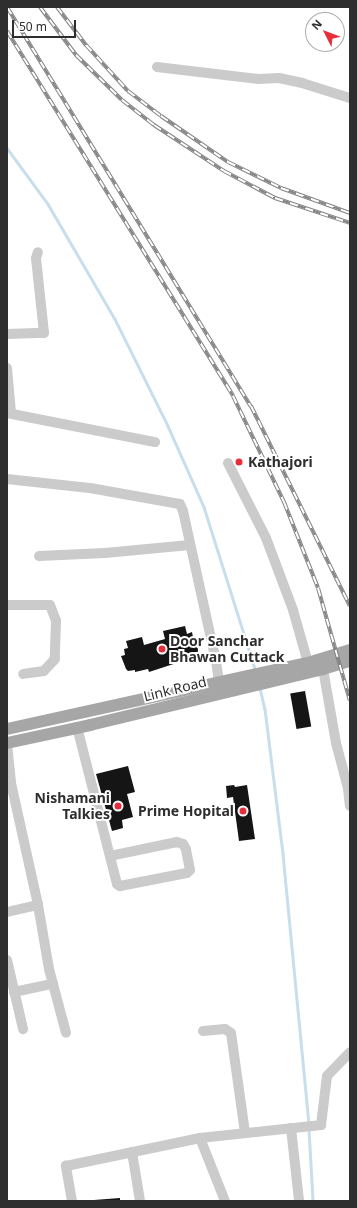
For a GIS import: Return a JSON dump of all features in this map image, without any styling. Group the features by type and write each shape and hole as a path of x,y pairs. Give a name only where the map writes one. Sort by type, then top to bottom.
{"main road":[{"name":"Link Road","path":"7,743 77,727 266,677 350,650"},
{"name":"Link Road","path":"266,677 323,669 350,661"},
{"name":"Link Road","path":"7,729 219,683 241,683"}],"street":[{"path":"157,67 258,79 279,78 302,82 350,98"},
{"path":"7,334 44,333 36,258 38,252"},
{"path":"7,368 9,413 155,442"},
{"path":"228,463 266,538 293,610 308,663"},
{"path":"7,479 90,488 180,504 216,661 219,683"},
{"path":"39,556 105,554 190,545"},
{"path":"7,605 50,606 56,621 55,659 44,671 23,674"},
{"path":"323,669 336,743 348,788 350,806"},
{"path":"77,727 116,883 120,886 187,873 190,870 184,844 177,842 110,856"},
{"path":"7,743 11,783 38,906 53,984 66,1033"},
{"path":"7,912 38,906"},
{"path":"7,960 23,1029"},
{"path":"14,992 53,984"},
{"path":"203,1032 225,1029 231,1033 245,1133"},
{"path":"72,1201 66,1166 200,1138 321,1125 327,1076 350,1052"},
{"path":"291,1128 299,1201"},
{"path":"200,1138 225,1201"},
{"path":"132,1152 140,1201"}],"building":[{"name":"Door Sanchar Bhawan Cuttack","path":"185,626 187,634 192,632 194,642 197,641 198,651 195,657 149,672 148,669 135,672 135,670 128,671 126,669 121,656 125,655 124,649 128,648 126,641 142,637 144,645 165,639 163,631"},
{"path":"305,691 311,726 296,729 290,694"},
{"name":"Nishamani Talkies","path":"128,766 135,792 127,794 133,817 122,820 123,828 112,831 96,774"},
{"path":"234,785 235,787 247,785 255,839 239,841 233,797 227,798 226,786"},
{"path":"120,1198 120,1201 94,1201 94,1200"}],"waterway":[{"path":"7,148 48,204 115,319 168,426 204,507 256,672"},
{"path":"260,688 265,709 283,854 309,1124"},
{"path":"309,1129 313,1201"}],"railway":[{"path":"7,7 251,406 350,606"},
{"path":"40,7 76,55 122,100 154,125 224,171 275,198 350,223"},
{"path":"57,7 86,45 128,91 161,116 228,162 281,188 350,213"},
{"path":"7,31 233,396 284,502 318,588 350,701"}],"place":[{"name":"Kathajori","path":"239,462"},
{"name":"Door Sanchar Bhawan Cuttack","path":"162,649"},
{"name":"Nishamani Talkies","path":"118,806"},
{"name":"Prime Hopital","path":"243,811"}]}
